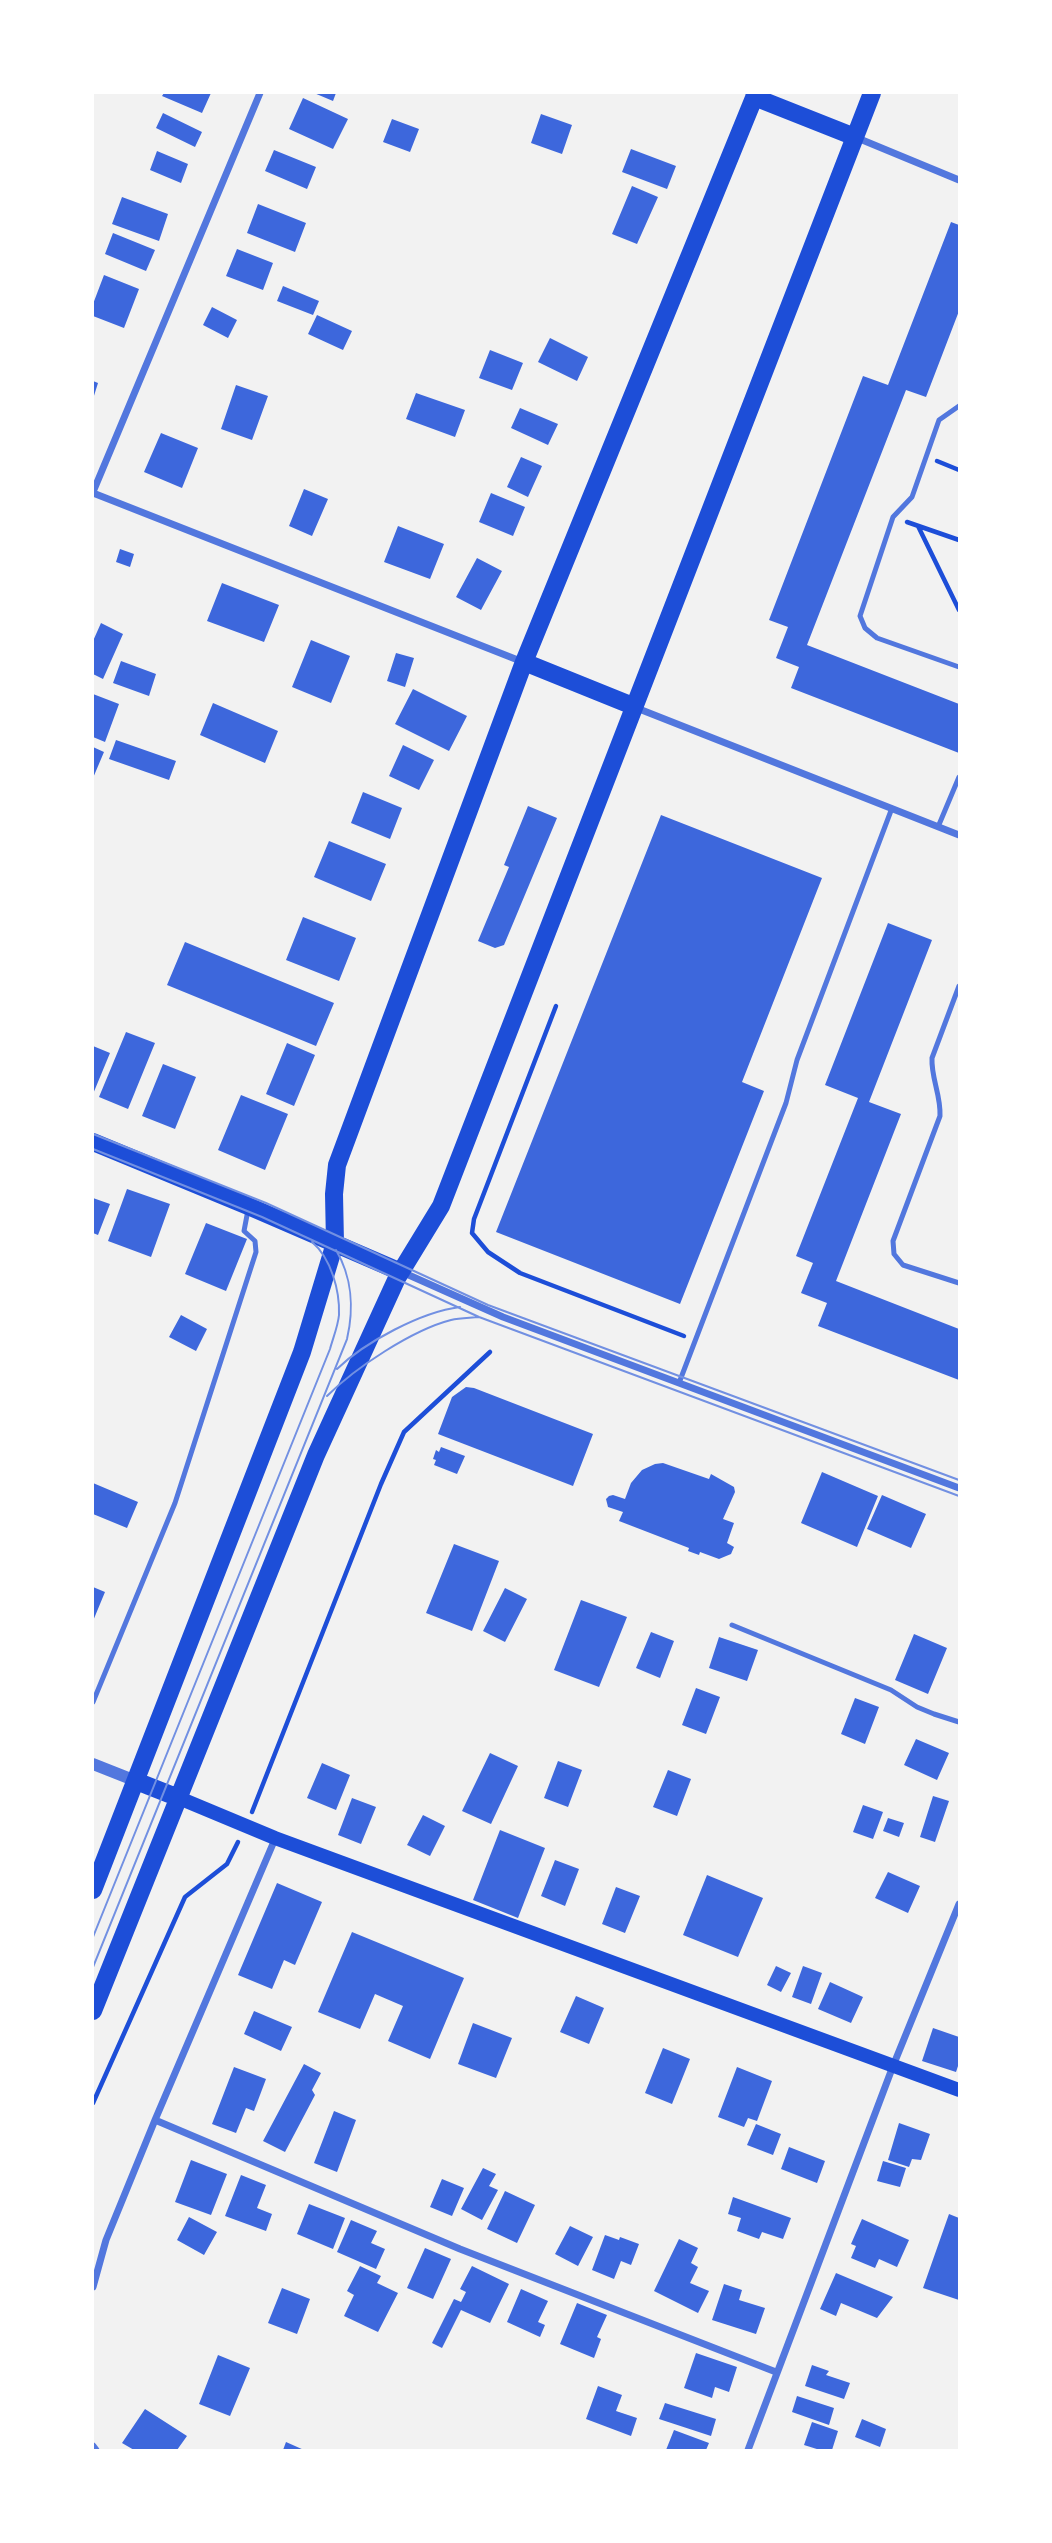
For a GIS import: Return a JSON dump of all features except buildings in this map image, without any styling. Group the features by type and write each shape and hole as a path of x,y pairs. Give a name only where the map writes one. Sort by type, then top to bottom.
{"main road":[{"path":"93,2011 316,1455 401,1272 441,1206 872,93"},
{"path":"93,1890 302,1352 335,1243 334,1194 337,1165 523,662 751,94 855,137"},
{"path":"523,662 633,706"},
{"path":"93,1142 401,1272"},
{"path":"136,1781 275,1838 959,2090"}],"street":[{"path":"260,93 93,492 523,662"},
{"path":"855,137 959,180"},
{"path":"633,706 959,835"},
{"path":"401,1272 503,1317 959,1488"},
{"path":"93,1764 136,1781"},
{"path":"93,2287 106,2240 275,1838"},
{"path":"748,2450 893,2066 959,1905"},
{"path":"155,2120 460,2249 776,2372"}],"lane":[{"path":"959,406 939,420 912,497 893,517 860,616 865,628 877,638 959,667"},
{"path":"938,827 959,777"},
{"path":"678,1383 786,1102 796,1060 892,808"},
{"path":"959,989 932,1058 931,1069 941,1105 940,1116 893,1241 894,1254 903,1265 959,1283"},
{"path":"93,1702 175,1503 256,1252 255,1241 244,1231 248,1206"},
{"path":"733,1625 891,1690 917,1707 959,1722"}],"path":[{"path":"927,457 959,470"},
{"path":"893,517 959,540"},
{"path":"918,526 959,610"},
{"path":"556,1006 474,1219 472,1233 488,1252 520,1273 694,1340"},
{"path":"93,2103 185,1897 227,1864 246,1826 404,1432 490,1352"}],"tram line":[{"path":"93,1134 266,1203 488,1305 959,1480"},
{"path":"93,1149 262,1217 479,1317 959,1496"},
{"path":"93,1937 330,1349 338,1319 338,1296 329,1266 312,1242"},
{"path":"93,1967 347,1339 350,1293 336,1250"},
{"path":"337,1369 394,1330 428,1315 460,1307"},
{"path":"327,1396 368,1362 419,1332 451,1320 479,1317"}]}
